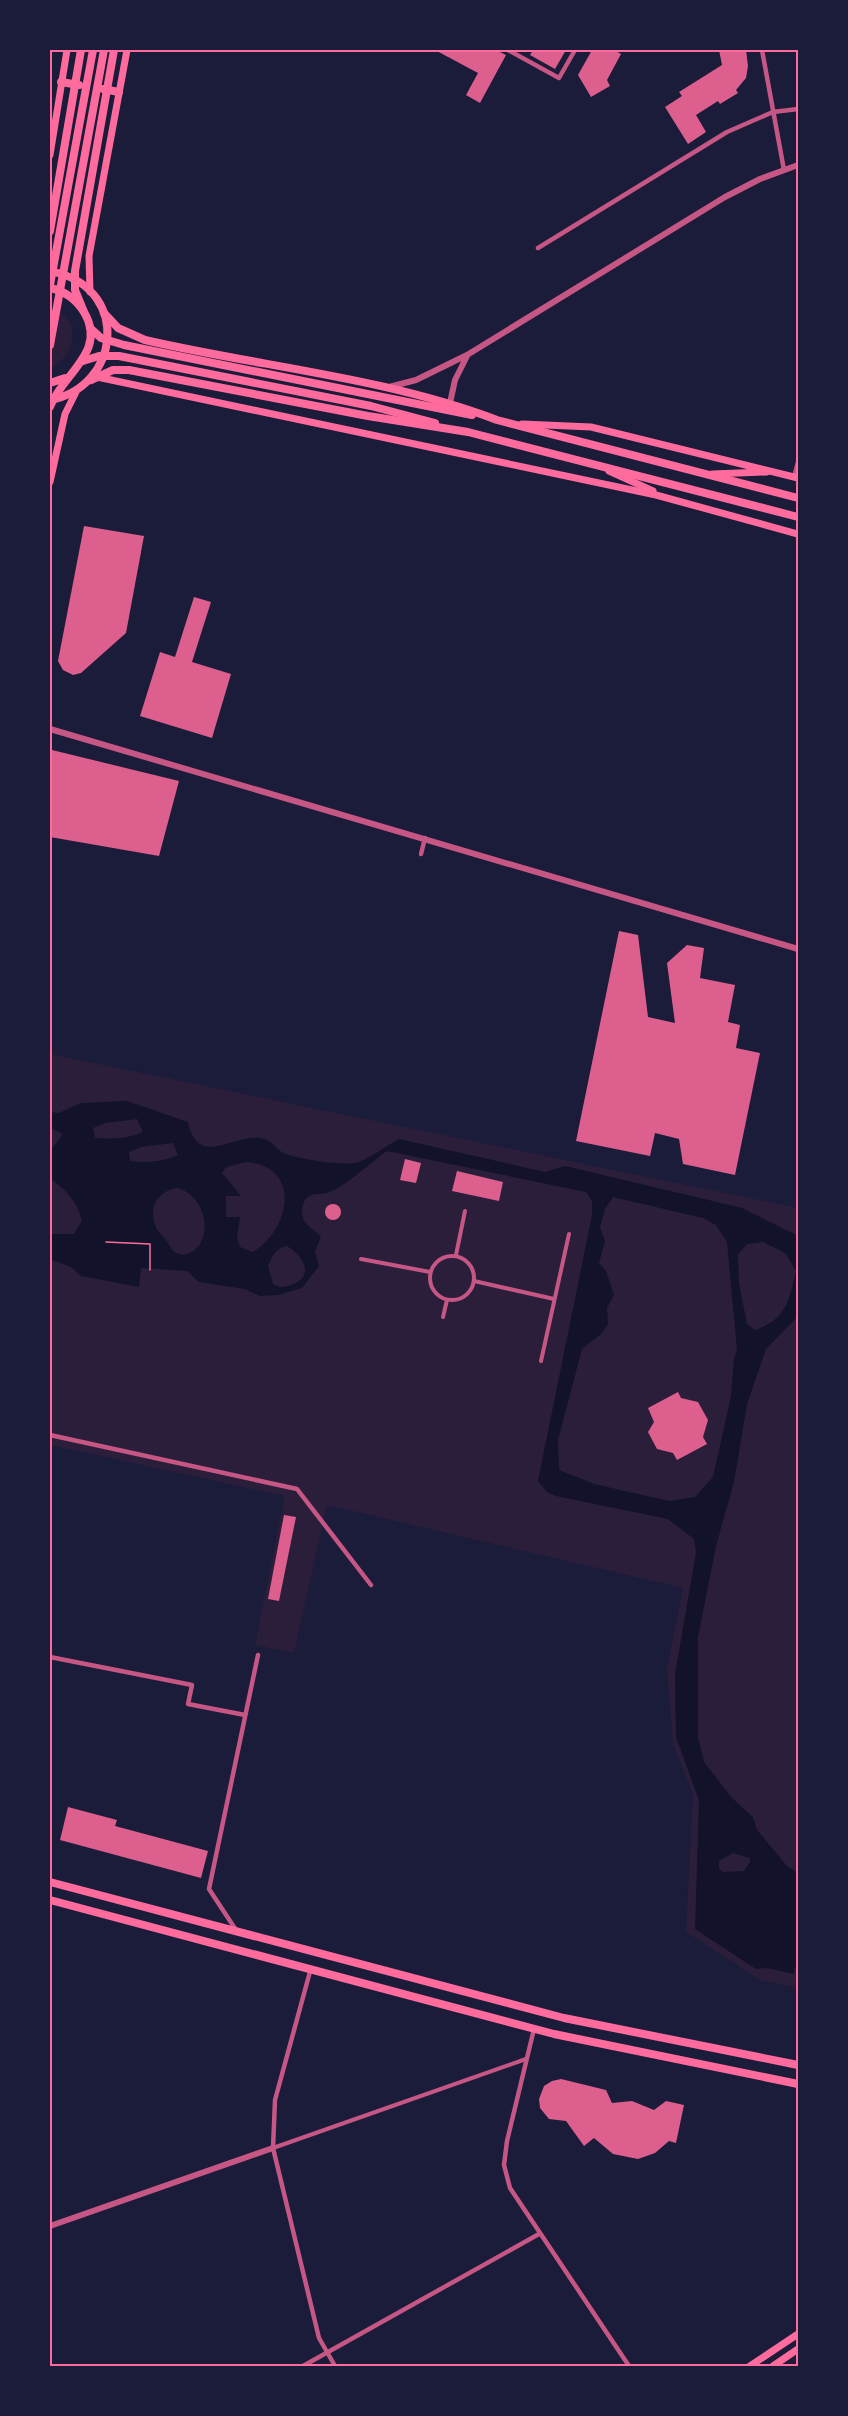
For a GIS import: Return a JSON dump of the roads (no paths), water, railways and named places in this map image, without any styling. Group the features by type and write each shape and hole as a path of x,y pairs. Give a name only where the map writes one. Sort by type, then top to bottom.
{"main road":[{"path":"50,156 67,50"},
{"path":"50,231 81,50"},
{"path":"84,312 72,298 50,286 93,50"},
{"path":"50,345 104,50"},
{"path":"50,407 58,389 83,362 89,345 90,328 75,291 75,271 114,50"},
{"path":"90,292 89,256 127,50"},
{"path":"61,82 119,92"},
{"path":"50,271 75,279 90,292 104,313 118,328 145,340 389,387 450,403 497,420"},
{"path":"94,378 105,354 108,340 104,313"},
{"path":"90,328 101,338 124,345 497,420 798,498"},
{"path":"83,362 99,356 119,356 371,406 798,517"},
{"path":"50,400 76,392 94,378 113,370 129,370 368,416 468,432"},
{"path":"50,383 72,374"},
{"path":"94,378 668,498 798,534"},
{"path":"50,482 65,414 76,392"},
{"path":"512,424 591,427 796,477"},
{"path":"593,463 668,498"},
{"path":"707,474 776,472"},
{"path":"50,1882 564,2018 798,2065"},
{"path":"50,1900 534,2027 798,2084"},
{"path":"750,2367 798,2334"},
{"path":"773,2367 798,2349"}],"street":[{"path":"508,50 559,78 575,50"},
{"path":"762,50 784,170"},
{"path":"538,248 727,132 773,112 798,109"},
{"path":"389,387 416,380 467,355 725,197 798,165"},
{"path":"450,403 455,380 467,355"},
{"path":"796,477 798,462"},
{"path":"50,729 798,949"},
{"path":"421,854 425,838"},
{"path":"456,1255 465,1211"},
{"path":"541,1361 569,1234"},
{"path":"456,1255 472,1268 474,1281 467,1294 461,1298 447,1300 440,1297 431,1287 430,1272 442,1257 456,1255"},
{"path":"361,1258 430,1272"},
{"path":"474,1281 554,1299"},
{"path":"443,1317 447,1300"},
{"path":"50,1435 297,1489 371,1585"},
{"path":"238,1932 209,1889 258,1655"},
{"path":"50,1657 192,1685 188,1704 245,1715"},
{"path":"311,1968 275,2100 273,2148 319,2338 335,2367"},
{"path":"534,2027 507,2140 504,2166 510,2188 629,2367"},
{"path":"50,2226 526,2059"},
{"path":"303,2367 539,2234"}]}
